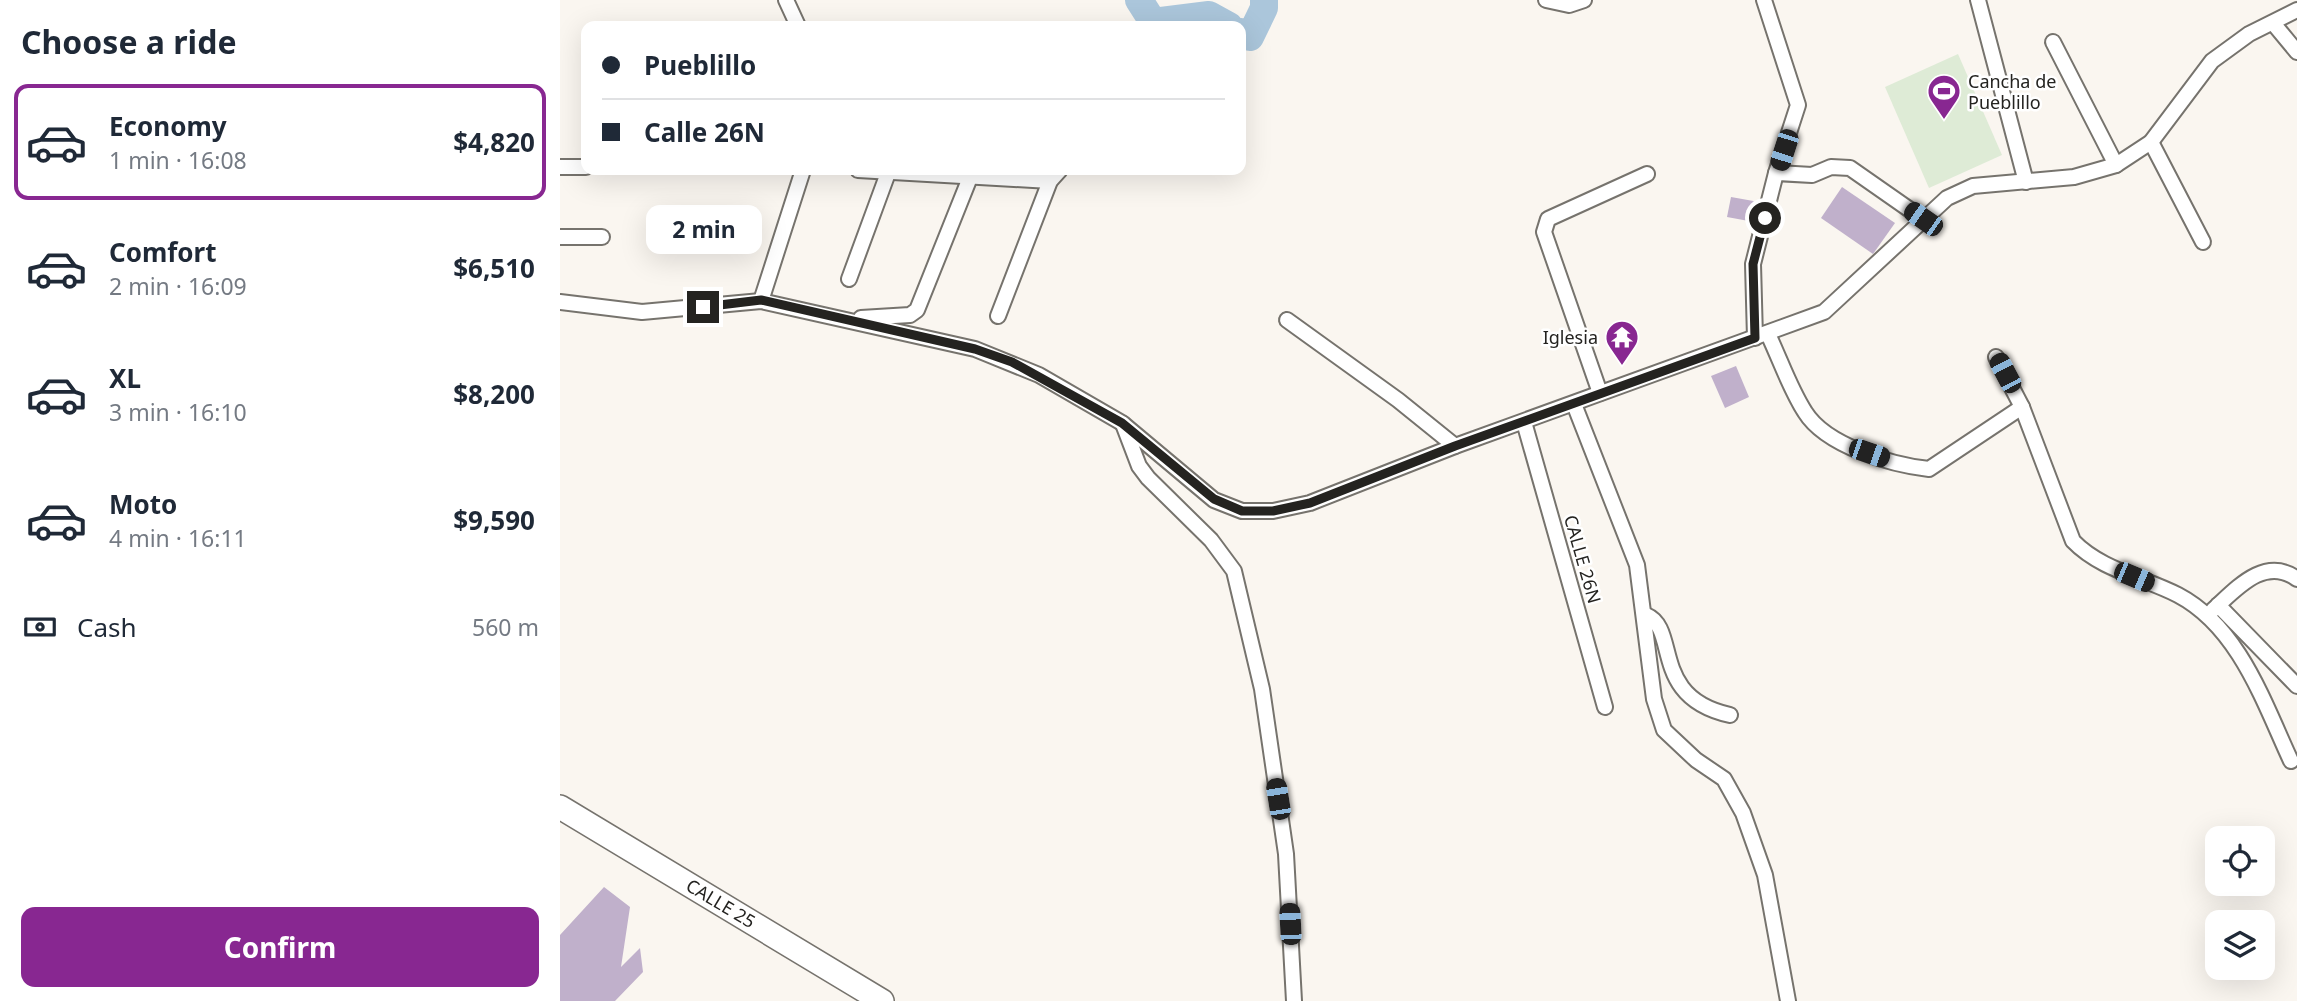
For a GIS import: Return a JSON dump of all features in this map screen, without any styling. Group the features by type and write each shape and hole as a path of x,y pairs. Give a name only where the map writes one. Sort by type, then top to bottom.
{"main road":[{"name":"CALLE 25","path":"560,807 882,1001"}],"street":[{"path":"786,0 796,21"},
{"path":"1546,0 1569,5 1584,0"},
{"path":"1764,0 1798,105 1776,173 1753,264 1762,336 1805,414 1829,438 1909,467 1929,469 2022,407"},
{"path":"1978,0 2026,182"},
{"path":"560,302 642,312 761,300 975,349 1012,362 1122,423 1214,499 1242,511 1273,511 1310,503 1455,446 1824,312 1947,198 1973,186 2074,177 2116,165 2151,142 2212,61 2249,34 2297,10"},
{"path":"2273,23 2297,52"},
{"path":"2053,42 2116,165"},
{"path":"2151,142 2203,242"},
{"path":"560,167 581,167"},
{"path":"1776,173 1812,175 1831,167 1850,168 1923,219"},
{"path":"1600,393 1544,232 1545,224 1548,219 1647,174"},
{"path":"761,300 801,175"},
{"path":"849,279 887,175"},
{"path":"846,319 910,315 917,310 971,175 1055,175 998,316"},
{"path":"560,237 603,237"},
{"path":"1287,320 1398,400 1455,446"},
{"path":"1996,357 2022,407 2074,541 2089,557 2180,596 2207,616 2244,661 2291,761"},
{"path":"1574,404 1637,565 1646,615 1654,699 1664,730 1696,760 1724,779 1743,813 1765,875 1788,1001"},
{"name":"CALLE 26N","path":"1524,422 1605,707"},
{"path":"1122,423 1139,466 1148,478 1211,540 1234,571 1262,689 1284,841 1294,1001"},
{"path":"2207,616 2240,584 2267,569 2287,571 2297,579"},
{"path":"2218,605 2297,686"},
{"path":"1646,615 1658,625 1678,684 1693,701 1710,711 1730,715"}],"green space":[{"name":"Cancha de Pueblillo","path":"1958,54 2002,155 1929,188 1885,87"}],"building":[{"path":"1842,187 1895,223 1873,254 1821,218"},
{"path":"1731,197 1759,202 1754,222 1727,217"},
{"path":"1736,366 1749,397 1725,408 1711,376"},
{"path":"604,887 630,907 621,967 640,948 643,972 615,1001 560,1001 560,935"}],"waterway":[{"path":"1139,0 1152,21"},
{"path":"1246,35 1250,37 1264,8 1264,0"},
{"path":"1161,21 1209,15 1220,21"}],"place":[{"name":"Cancha de Pueblillo","path":"1944,121"},
{"name":"Iglesia","path":"1622,367"}],"route":[{"path":"703,307 761,300 975,349 1012,362 1122,423 1214,499 1242,511 1273,511 1310,503 1455,446 1755,338 1753,264 1765,218"}]}
